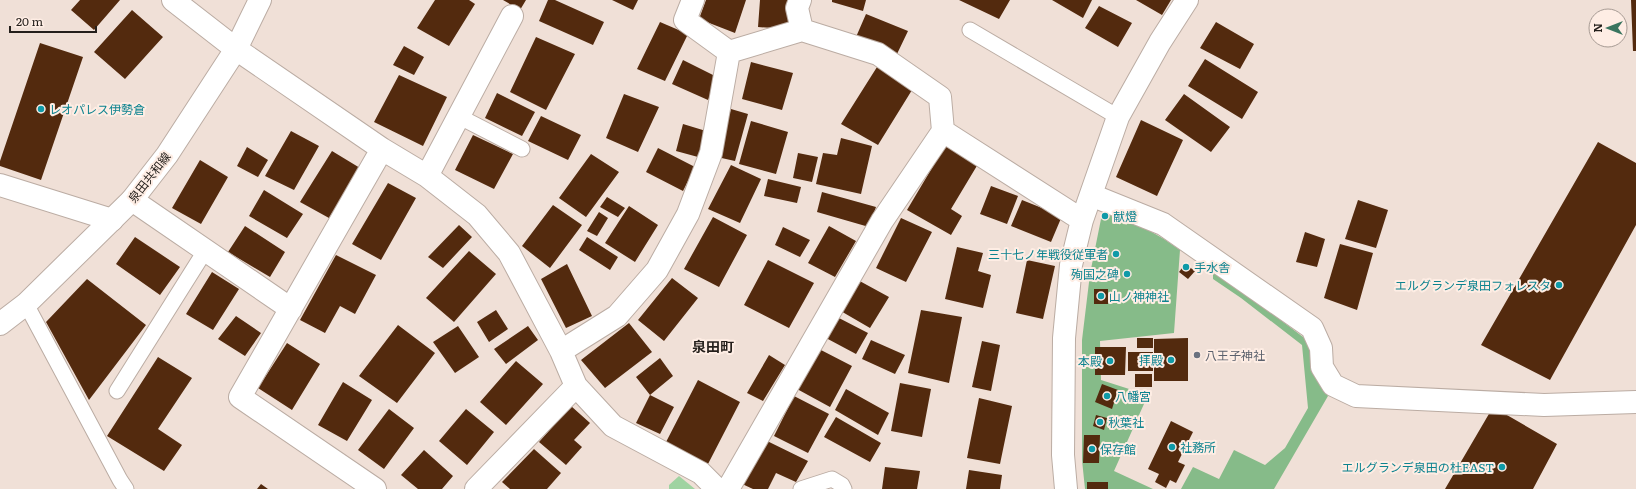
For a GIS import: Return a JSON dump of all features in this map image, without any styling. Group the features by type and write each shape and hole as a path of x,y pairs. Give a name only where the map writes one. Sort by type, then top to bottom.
{"street":[{"path":"172,0 236,49 382,149 427,176 476,215 509,254 561,351 576,386 613,426 701,473 717,489"},
{"name":"泉田共和線","path":"0,324 26,304 132,200 167,155 236,49 260,0"},
{"path":"800,0 798,8 802,30"},
{"path":"1066,489 1063,455 1064,338 1072,265 1082,220 1118,117 1160,42 1187,0"},
{"path":"690,1 685,20 729,52"},
{"path":"427,176 512,16"},
{"path":"728,489 882,221 943,130 940,97 878,54 802,30 729,52"},
{"path":"561,351 617,316 657,270 688,214 711,153 729,52"},
{"path":"943,130 1082,220"},
{"path":"376,489 240,397 382,149"},
{"path":"0,185 112,220"},
{"path":"1091,195 1163,224 1312,328 1321,348 1322,367 1334,386 1356,396 1544,405 1636,402"},
{"path":"132,200 291,309"},
{"path":"476,489 576,386"}],"lane":[{"path":"970,30 1118,117"},
{"path":"458,116 522,149"},
{"path":"117,391 205,251"},
{"path":"26,304 126,489"},
{"path":"801,489 832,479 842,485 844,489"}],"green space":[{"path":"1118,213 1164,239 1180,250 1174,333 1100,341 1101,380 1148,395 1114,471 1153,489 1085,489 1082,460 1082,340 1090,274 1102,214"},
{"path":"1213,271 1245,293 1311,343 1315,369 1328,396 1274,489 1181,489 1193,467 1219,479 1234,450 1265,465 1285,448 1308,408 1302,345 1241,298 1213,279"},
{"path":"679,476 695,489 669,489 669,485"}],"building":[{"path":"80,0 120,0 94,30 71,10"},
{"path":"435,0 469,0 475,4 449,46 417,28"},
{"path":"503,0 526,0 520,10"},
{"path":"548,0 555,0 604,22 593,45 539,21"},
{"path":"612,0 638,0 633,10"},
{"path":"706,0 746,0 735,33 699,19"},
{"path":"760,0 792,0 790,29 758,27"},
{"path":"832,0 866,0 863,11 832,2"},
{"path":"959,0 1010,0 999,19"},
{"path":"1052,0 1092,0 1083,18"},
{"path":"1136,0 1171,0 1162,15"},
{"path":"1631,0 1636,0 1636,51 1633,51"},
{"path":"1099,6 1132,23 1118,47 1085,28"},
{"path":"132,10 163,37 125,79 94,52"},
{"path":"866,14 908,31 897,54 856,37"},
{"path":"660,22 688,34 665,81 637,69"},
{"path":"1216,22 1254,44 1240,69 1200,48"},
{"path":"536,37 575,54 546,110 510,92"},
{"name":"レオパレス伊勢倉","path":"40,43 83,57 41,180 0,166 0,161"},
{"path":"404,46 424,57 414,75 393,65"},
{"path":"1205,59 1258,92 1242,119 1188,86"},
{"path":"683,60 719,78 708,100 672,84"},
{"path":"751,62 793,73 782,110 742,99"},
{"path":"877,67 912,90 878,145 841,124"},
{"path":"399,75 447,97 423,146 374,122"},
{"path":"497,93 535,112 522,136 485,118"},
{"path":"624,94 659,107 638,152 606,138"},
{"path":"1184,94 1230,127 1211,152 1165,120"},
{"path":"731,109 748,114 735,161 717,157"},
{"path":"541,116 581,135 568,160 528,141"},
{"path":"1141,120 1183,140 1157,196 1116,177"},
{"path":"751,121 788,132 776,174 739,164"},
{"path":"683,124 706,131 698,157 676,151"},
{"path":"291,131 319,146 294,190 265,176"},
{"path":"473,135 513,154 494,189 455,170"},
{"path":"841,138 872,146 861,194 816,184 823,153 837,155"},
{"name":"エルグランデ泉田フォレスタ","path":"1598,142 1636,163 1636,225 1550,380 1481,345"},
{"path":"945,146 978,164 951,209 962,216 951,235 907,210"},
{"path":"247,147 268,160 258,177 237,166"},
{"path":"658,148 695,167 683,191 646,172"},
{"path":"332,151 360,168 329,218 300,202"},
{"path":"798,153 818,157 812,182 793,178"},
{"path":"591,154 619,172 586,217 559,198"},
{"path":"200,160 228,177 201,224 172,208"},
{"path":"731,165 761,179 740,223 708,209"},
{"path":"768,179 801,187 797,203 764,196"},
{"path":"388,183 416,198 381,260 352,244"},
{"path":"991,186 1018,196 1007,224 980,214"},
{"path":"264,190 303,214 287,238 249,216"},
{"path":"822,192 876,207 869,227 817,212"},
{"path":"607,197 625,208 618,217 600,207"},
{"path":"1022,200 1062,216 1051,242 1011,226"},
{"path":"1358,200 1388,210 1376,248 1345,239"},
{"path":"553,205 582,225 550,268 522,246"},
{"path":"629,206 658,225 635,262 605,243"},
{"path":"599,212 608,218 597,236 587,231"},
{"path":"713,217 747,235 719,287 684,269"},
{"path":"901,218 932,232 906,282 876,268"},
{"path":"459,225 472,237 443,268 428,257"},
{"path":"245,226 285,252 270,277 228,252"},
{"path":"829,226 856,241 835,277 808,263"},
{"path":"783,227 810,240 800,257 775,245"},
{"path":"1305,232 1325,239 1317,267 1296,262"},
{"path":"135,237 180,267 160,295 116,264"},
{"path":"587,237 618,257 610,270 579,250"},
{"path":"1340,244 1373,253 1357,310 1324,298"},
{"path":"957,247 983,253 978,271 991,275 983,308 945,299"},
{"path":"469,251 496,274 454,322 426,298"},
{"path":"336,255 376,275 355,314 340,306 325,333 300,320"},
{"path":"768,260 814,283 789,328 744,305"},
{"path":"1027,260 1055,266 1043,319 1016,313"},
{"path":"567,264 592,316 566,328 541,279"},
{"name":"手水舎","path":"1185,264 1195,271 1188,279 1179,272"},
{"path":"212,272 239,289 213,330 186,314"},
{"path":"672,278 698,298 664,341 638,320"},
{"path":"87,279 146,325 89,400 46,322"},
{"path":"856,279 889,297 870,328 839,310"},
{"name":"山ノ神神社","path":"1094,289 1108,289 1108,304 1094,304"},
{"path":"496,310 508,329 489,342 477,322"},
{"path":"921,310 962,317 949,383 908,373"},
{"path":"236,316 261,333 245,356 218,339"},
{"path":"837,317 868,333 856,354 826,338"},
{"path":"629,323 652,352 605,388 581,360"},
{"path":"398,325 435,353 397,403 359,376"},
{"path":"458,326 479,357 455,373 433,342"},
{"path":"528,326 538,340 506,364 494,349"},
{"path":"1137,338 1153,338 1153,348 1137,348"},
{"name":"拝殿","path":"1188,338 1188,381 1154,381 1154,339"},
{"path":"871,340 905,355 895,374 862,359"},
{"path":"982,341 1000,345 991,391 972,387"},
{"path":"287,343 320,364 292,410 258,388"},
{"name":"本殿","path":"1095,347 1126,347 1125,375 1095,375"},
{"path":"819,349 852,366 830,407 797,389"},
{"path":"1128,352 1153,352 1153,371 1128,371"},
{"path":"769,355 785,365 763,401 747,393"},
{"path":"158,357 192,378 158,429 182,445 164,471 107,436"},
{"path":"660,358 673,376 650,395 636,377"},
{"path":"516,361 543,384 506,425 480,402"},
{"path":"1135,374 1152,374 1152,387 1135,387"},
{"path":"698,380 740,402 708,464 665,444"},
{"path":"343,382 372,400 347,441 318,425"},
{"path":"900,383 931,389 922,437 891,431"},
{"name":"八幡宮","path":"1102,384 1118,390 1112,409 1095,402"},
{"path":"846,389 889,413 878,435 835,410"},
{"path":"650,395 674,407 660,434 636,423"},
{"path":"794,396 829,414 808,453 774,436"},
{"path":"979,398 1012,406 1000,464 967,458"},
{"path":"571,406 590,423 574,440 582,447 566,465 539,442"},
{"name":"エルグランデ泉田の杜EAST","path":"1493,407 1557,444 1533,489 1445,489"},
{"path":"389,409 414,428 384,469 358,450"},
{"path":"466,409 494,432 467,465 439,441"},
{"name":"秋葉社","path":"1096,415 1107,418 1104,430 1093,426"},
{"path":"836,417 881,443 870,462 824,437"},
{"name":"社務所","path":"1171,421 1193,432 1178,462 1185,465 1176,483 1170,480 1166,488 1155,482 1159,474 1148,469"},
{"name":"保存館","path":"1084,435 1100,435 1099,463 1083,463"},
{"path":"763,439 808,461 796,482 776,473 768,489 753,489 740,483"},
{"path":"534,449 561,473 547,489 510,489 502,482"},
{"path":"424,450 453,476 442,489 418,489 401,475"},
{"path":"885,467 920,471 917,489 882,489"},
{"path":"969,470 1002,475 1000,489 966,489"},
{"path":"1087,482 1108,482 1108,489 1087,489"},
{"path":"261,484 268,489 257,489"}],"place":[{"name":"レオパレス伊勢倉","path":"41,109"},
{"name":"献燈","path":"1105,216"},
{"name":"三十七ノ年戦役従軍者","path":"1116,254"},
{"name":"手水舎","path":"1186,267"},
{"name":"殉国之碑","path":"1127,274"},
{"name":"エルグランデ泉田フォレスタ","path":"1559,285"},
{"name":"山ノ神神社","path":"1101,296"},
{"name":"八王子神社","path":"1197,355"},
{"name":"拝殿","path":"1171,360"},
{"name":"本殿","path":"1110,361"},
{"name":"八幡宮","path":"1107,396"},
{"name":"秋葉社","path":"1100,422"},
{"name":"社務所","path":"1172,447"},
{"name":"保存館","path":"1092,449"},
{"name":"エルグランデ泉田の杜EAST","path":"1502,467"}],"district":[{"name":"泉田町","path":"713,346"}]}
